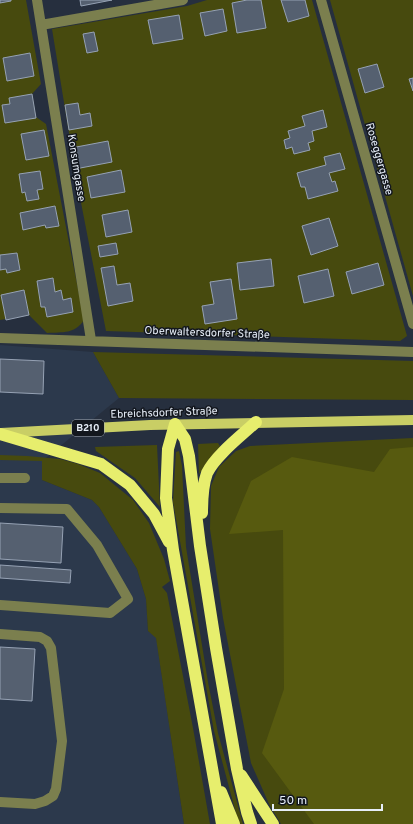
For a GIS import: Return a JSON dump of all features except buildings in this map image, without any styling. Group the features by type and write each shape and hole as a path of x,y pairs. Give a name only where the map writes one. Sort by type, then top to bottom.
{"highway":[{"path":"200,546 202,498 207,474 223,452 256,422"},
{"path":"175,424 185,439 189,456 200,546 216,648 237,769 251,824"},
{"path":"175,424 168,449 166,498 173,550 222,824"},
{"path":"0,434 100,464 130,485 150,508 173,550"},
{"path":"237,769 273,824"},
{"path":"213,772 234,824"}],"main road":[{"name":"B210","path":"256,422 413,420"},
{"name":"Ebreichsdorfer Straße","path":"0,434 175,424 256,422"}],"street":[{"name":"Konsumgasse","path":"37,0 91,340"},
{"path":"41,25 183,0"},
{"name":"Roseggergasse","path":"321,0 413,324"},
{"name":"Oberwaltersdorfer Straße","path":"0,338 413,352"},
{"path":"0,478 25,478"},
{"path":"0,508 67,509 96,545 128,600 110,613 0,605"},
{"path":"0,634 34,637 47,641 50,648 62,741 56,788 53,796 45,801 35,804 0,802"}],"shaded area":[{"path":"0,0 26,0 41,84 32,94 36,117 46,124 84,320 77,328 73,330 47,333 29,315 0,320"},
{"path":"207,0 312,0 407,336 400,341 106,331 77,182 52,29 187,6"},
{"path":"330,0 413,0 413,296"},
{"path":"0,345 93,352 119,398 42,461 42,480 92,500 99,507 137,569 146,599 148,631 156,636 184,824 0,824"},
{"path":"93,352 413,361 413,400 119,398"},
{"path":"413,438 413,824 281,824 269,804 251,763 223,618 210,529 211,486 219,467 236,451 250,446"},
{"path":"218,443 220,446 199,474 198,444"},
{"path":"157,445 160,507 135,478 96,451 95,447"},
{"path":"413,447 413,824 314,824 262,753 284,689 283,530 229,534 251,481 292,457 374,472 390,449"},
{"path":"179,451 182,466 186,547 208,682 218,733 243,824 239,824 214,731 173,502 176,452"},
{"path":"0,455 60,459 78,464 100,473 133,500 149,523 164,559 170,581 162,587 167,593 210,824 184,824 156,638 148,631 146,599 137,569 99,507 92,500 42,480 42,461 0,460"}]}
